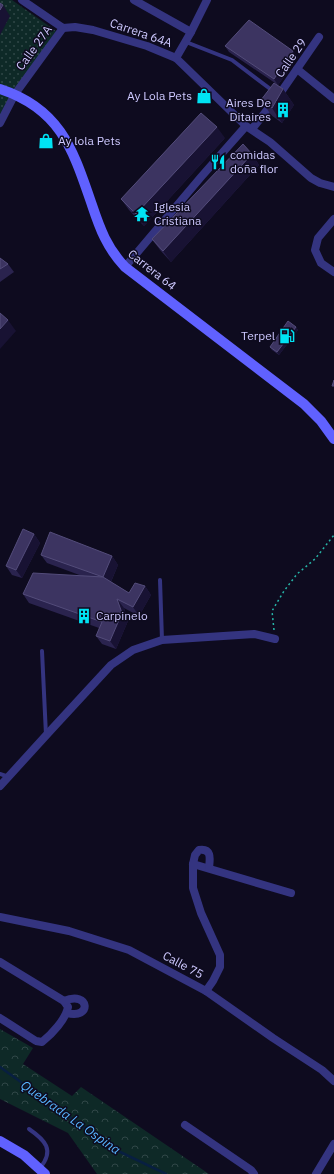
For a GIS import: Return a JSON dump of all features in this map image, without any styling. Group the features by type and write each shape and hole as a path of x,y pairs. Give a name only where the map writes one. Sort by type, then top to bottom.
{"street":[{"path":"22,0 63,28"},
{"path":"134,0 191,32"},
{"path":"176,58 207,0"},
{"name":"Carrera 64A","path":"63,28 75,26 93,30 147,46 176,58 249,128 270,142 311,178 320,183 334,187"},
{"name":"Calle 27A","path":"0,123 15,94 63,28"},
{"name":"Calle 29","path":"124,267 200,177 249,128 279,95 319,37"},
{"path":"297,69 334,99"},
{"name":"Carrera 64","path":"0,89 29,101 41,110 62,134 72,149 105,242 124,267 304,404 321,421 334,439"},
{"path":"334,219 318,238 315,250 321,264 334,272"},
{"path":"0,786 111,665 133,650 162,640 254,634 275,639"},
{"path":"206,991 220,967 220,955 201,913 193,888 193,864 196,852 199,850 207,850 210,856 209,868"},
{"path":"193,864 291,893"},
{"name":"Calle 75","path":"0,917 69,932 129,950 206,991 322,1070 334,1080"},
{"path":"0,962 64,1002 68,1007 67,1013 48,1037 42,1042 36,1041 0,1018"},
{"path":"64,1002 78,998 84,1005 84,1010 81,1014 73,1015 67,1013"},
{"path":"185,1126 254,1174"},
{"path":"0,1141 24,1155 42,1171"},
{"path":"316,1174 334,1144"}],"lane":[{"path":"185,41 232,60 279,95"},
{"path":"160,580 162,640"},
{"path":"42,651 46,735"},
{"path":"0,774 9,777"},
{"path":"29,1129 39,1136 45,1144 48,1155 42,1171"}],"path":[{"path":"275,639 272,611 284,591 297,574 315,559 334,535"}],"green space":[{"path":"0,0 12,0 56,31 0,119"},
{"path":"0,1029 33,1048 23,1064 72,1096 81,1087 209,1174 97,1174 68,1133 0,1099"}],"building":[{"path":"0,3 3,5 0,10"},
{"path":"249,20 293,51 274,79 225,46"},
{"path":"274,83 283,89 272,108 261,100"},
{"path":"201,113 217,127 136,214 121,199"},
{"path":"243,144 252,154 163,251 152,239"},
{"path":"0,258 8,264 0,269"},
{"path":"0,313 8,320 0,329"},
{"name":"Terpel","path":"288,321 296,327 277,352 270,347"},
{"path":"23,529 34,534 16,570 6,566"},
{"path":"50,532 112,556 103,577 41,555"},
{"name":"Carpinelo","path":"33,573 103,577 129,593 135,583 145,586 133,607 117,599 122,613 110,641 96,636 102,622 23,594"}],"waterway":[{"name":"Quebrada La Ospina","path":"0,1067 114,1149 166,1174"}],"place":[{"name":"Ay Lola Pets","path":"204,96"},
{"name":"Aires De Ditaires","path":"283,110"},
{"name":"Ay lola Pets","path":"46,141"},
{"name":"comidas doña flor","path":"218,162"},
{"name":"Iglesia Cristiana","path":"142,214"},
{"name":"Terpel","path":"287,336"},
{"name":"Carpinelo","path":"84,616"}]}
